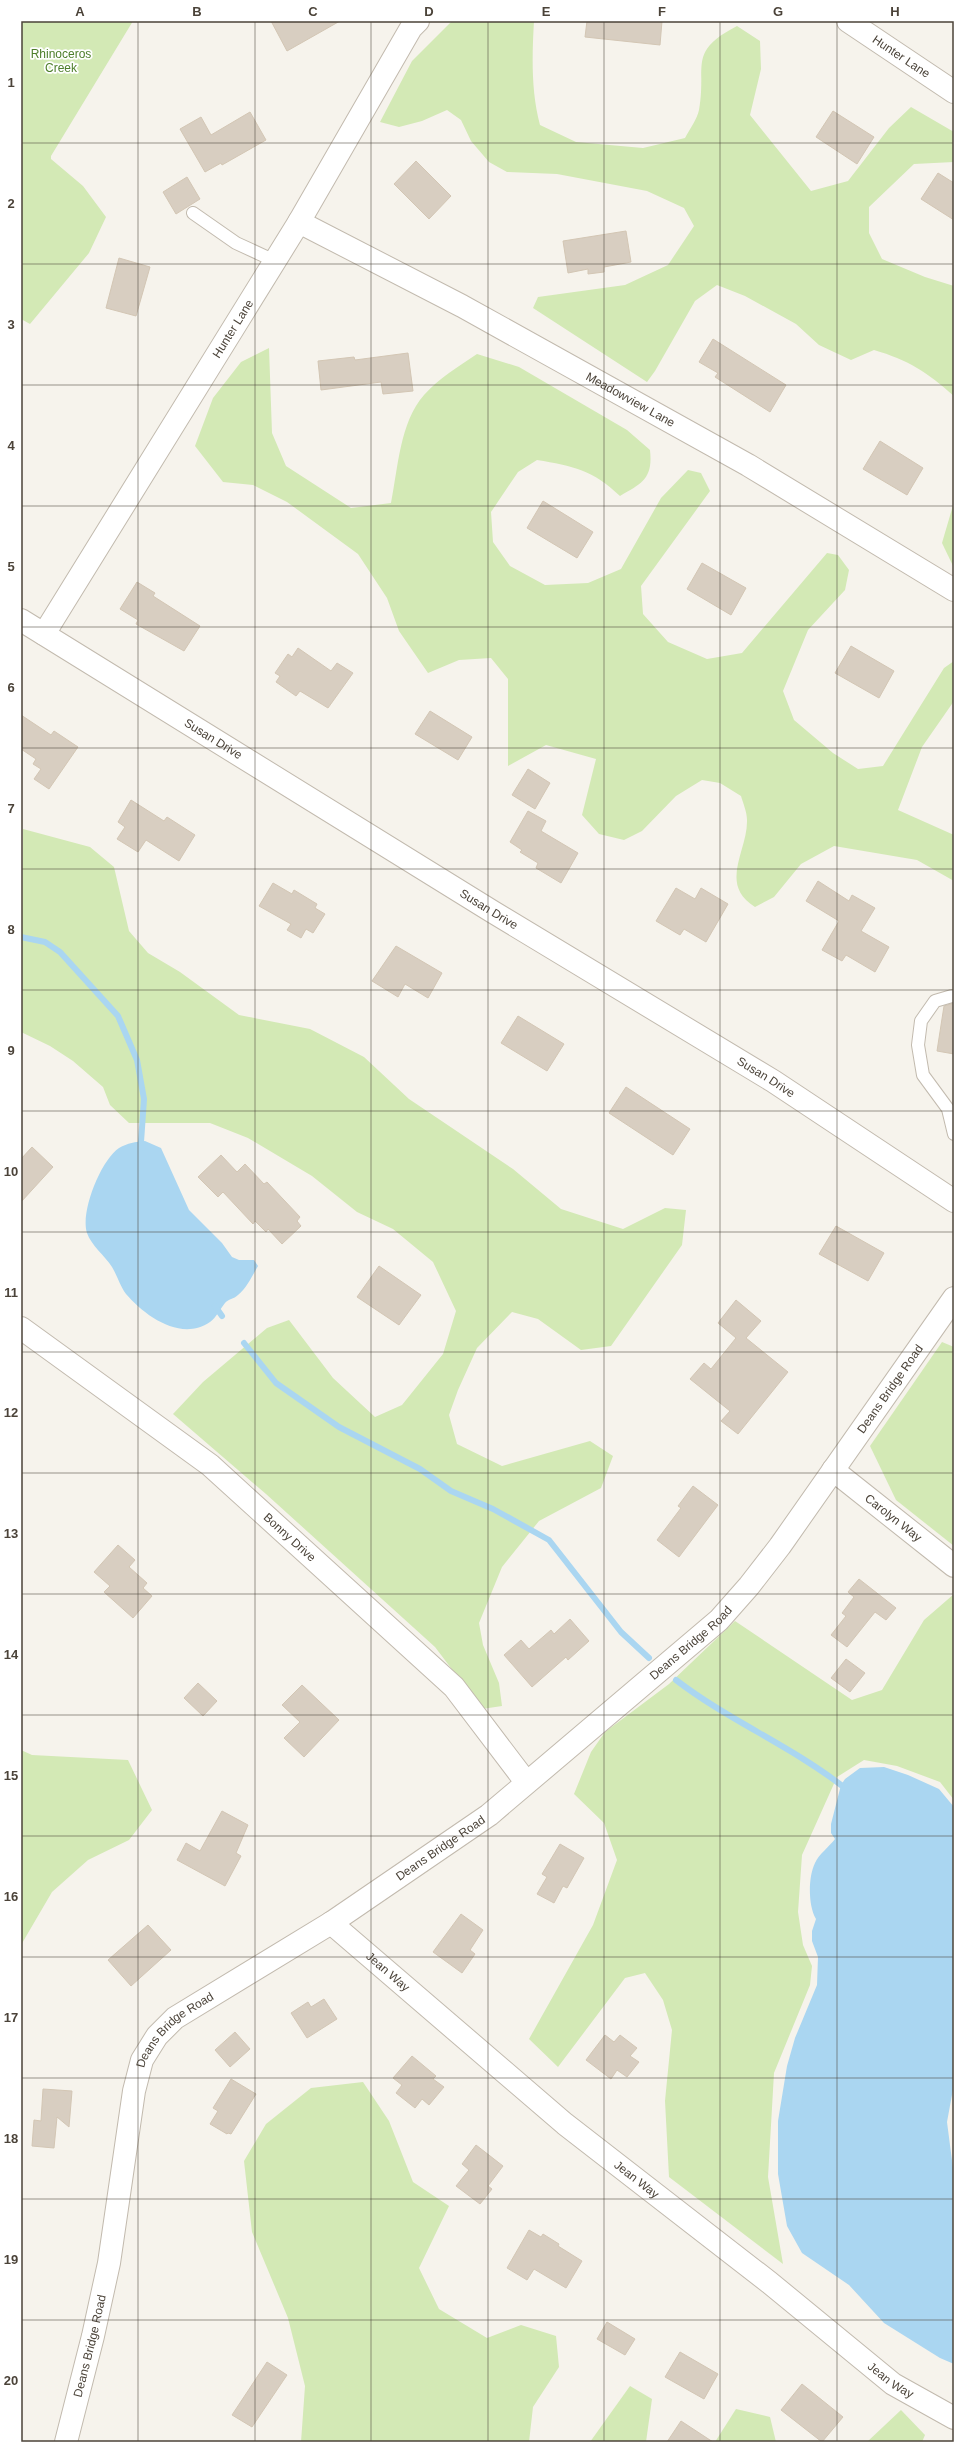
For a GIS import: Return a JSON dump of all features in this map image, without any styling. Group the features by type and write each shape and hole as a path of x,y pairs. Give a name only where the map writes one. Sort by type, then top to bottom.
{"street":[{"name":"Hunter Lane","path":"44,634 299,222 411,28 418,21"},
{"name":"Hunter Lane","path":"848,21 954,92"},
{"name":"Meadowview Lane","path":"299,222 462,306 748,465 954,590"},
{"name":"Susan Drive","path":"21,620 488,908 774,1081 954,1201"},
{"name":"Deans Bridge Road","path":"66,2442 94,2336 109,2263 134,2091 142,2060 157,2036 175,2018 331,1923 489,1815 526,1782 719,1620 749,1586 780,1546 954,1298"},
{"name":"Bonny Drive","path":"21,1328 210,1465 454,1687 526,1782"},
{"name":"Carolyn Way","path":"834,1470 954,1566"},
{"name":"Jean Way","path":"331,1923 565,2124 770,2283 893,2384 954,2418"}],"lane":[{"path":"193,213 236,243 274,261"},
{"path":"952,996 936,1001 921,1021 918,1045 923,1075 948,1109 954,1134"}],"green space":[{"name":"Rhinoceros Creek","path":"21,21 133,21 51,156 51,159 83,186 106,217 89,253 30,324 21,319"},
{"path":"452,21 534,21 534,86 540,125 576,142 643,148 685,138 699,110 702,61 705,52 721,35 737,26 760,41 761,69 750,115 811,191 848,181 889,128 911,107 954,132 954,162 914,164 869,207 869,233 882,259 925,277 954,286 954,396 935,380 917,368 886,354 874,350 851,360 819,345 796,324 745,296 717,285 695,301 655,371 647,382 533,308 538,297 625,285 668,265 694,226 684,208 647,191 557,174 507,172 489,162 471,141 461,120 447,110 422,121 399,127 380,122 412,61"},
{"path":"269,348 272,433 286,466 351,508 391,503 401,446 410,418 416,406 436,383 477,354 519,367 627,430 650,450 651,459 648,473 645,479 635,487 620,496 601,480 582,470 561,464 537,460 518,472 491,512 493,542 510,566 545,585 588,583 621,569 661,498 688,470 701,473 710,491 641,586 643,614 668,642 707,659 742,653 827,553 838,555 849,570 845,590 808,630 783,691 794,720 833,753 858,769 883,766 944,668 954,661 954,701 922,747 898,810 954,835 954,881 917,860 834,846 801,864 774,897 755,907 744,898 738,888 736,878 746,832 746,811 741,796 720,783 702,780 676,796 642,831 624,840 599,834 582,815 596,759 546,745 508,766 508,679 491,658 459,660 428,673 399,631 387,598 358,554 287,502 253,485 223,482 195,446 213,398 241,362"},
{"path":"954,502 954,568 942,543"},
{"path":"23,829 90,847 114,867 129,931 148,953 180,972 239,1015 310,1029 364,1057 409,1099 513,1169 561,1209 623,1229 665,1208 686,1210 682,1245 611,1346 581,1350 538,1319 512,1312 477,1348 458,1390 449,1415 457,1444 502,1466 590,1441 613,1456 601,1488 539,1521 502,1567 479,1623 483,1645 499,1683 502,1706 482,1709 435,1647 266,1494 173,1414 203,1382 267,1328 289,1320 333,1378 375,1417 402,1405 443,1354 456,1311 433,1262 393,1229 357,1212 312,1176 248,1138 210,1123 129,1123 110,1105 103,1087 73,1061 50,1046 21,1032"},
{"path":"942,1342 954,1347 954,1546 896,1500 870,1446"},
{"path":"954,1594 954,1800 940,1782 897,1766 864,1760 837,1777 802,1855 798,1912 803,1945 812,1966 810,1985 774,2073 768,2177 783,2264 669,2177 665,2101 672,2030 663,2000 645,1973 625,1978 558,2067 529,2039 593,1925 617,1860 604,1823 574,1794 591,1752 605,1732 669,1684 735,1621 852,1700 882,1690 924,1620"},
{"path":"21,1750 32,1755 128,1760 152,1810 129,1840 88,1860 52,1892 21,1945"},
{"path":"363,2082 389,2121 413,2182 449,2206 419,2268 439,2309 487,2338 521,2325 556,2336 559,2367 533,2407 529,2442 301,2442 305,2386 288,2318 252,2232 244,2161 266,2124 311,2088"},
{"path":"630,2386 652,2399 646,2442 590,2442"},
{"path":"736,2409 770,2417 776,2442 715,2442"},
{"path":"901,2410 925,2435 922,2442 867,2442"}],"water":[{"path":"145,1141 161,1148 189,1210 222,1243 232,1257 239,1260 254,1260 258,1266 244,1289 226,1302 210,1322 199,1327 187,1329 176,1328 153,1318 143,1310 126,1294 112,1267 92,1242 87,1233 86,1224 89,1200 105,1163 119,1148 132,1143"},
{"path":"884,1767 908,1775 939,1789 954,1807 954,2084 947,2122 954,2176 954,2364 940,2358 884,2323 849,2285 802,2253 787,2226 778,2174 778,2121 787,2066 795,2038 817,1985 818,1957 812,1941 812,1931 816,1919 811,1907 810,1899 811,1876 815,1863 835,1839 831,1833 831,1824 841,1785 845,1779 860,1768"}],"building":[{"path":"271,21 340,21 287,51"},
{"path":"587,21 662,21 660,45 585,37"},
{"path":"833,111 874,137 857,164 816,137"},
{"path":"250,112 266,140 222,165 221,163 205,172 180,129 201,117 211,135"},
{"path":"416,161 451,196 429,219 394,184"},
{"path":"938,173 954,183 954,220 921,199"},
{"path":"187,177 200,199 176,214 163,192"},
{"path":"626,231 631,262 604,267 604,272 588,274 588,269 568,273 563,241"},
{"path":"119,258 150,267 136,316 106,308"},
{"path":"713,339 786,385 770,412 715,377 718,373 699,362"},
{"path":"408,353 413,391 383,394 381,382 321,390 318,361 354,357 355,360"},
{"path":"880,441 923,468 907,495 863,469"},
{"path":"543,501 593,532 577,558 527,528"},
{"path":"702,563 746,588 731,615 687,589"},
{"path":"137,582 155,593 153,596 200,626 184,651 136,624 138,620 120,609"},
{"path":"851,646 894,671 879,698 835,673"},
{"path":"298,648 331,671 337,663 353,673 328,708 300,691 296,696 276,682 280,676 275,673 288,654 292,657"},
{"path":"430,711 472,737 458,760 415,734"},
{"path":"21,715 51,735 54,731 78,747 49,789 34,779 41,769 33,764 36,759 21,749"},
{"path":"528,769 550,783 535,809 512,795"},
{"path":"131,800 164,821 167,817 195,835 179,861 146,840 138,852 117,839 125,827 118,822"},
{"path":"528,811 546,821 541,831 578,853 561,883 536,868 538,863 520,852 522,850 510,842"},
{"path":"818,881 849,901 852,895 875,908 861,931 889,947 875,972 846,955 842,961 822,950 839,921 806,901"},
{"path":"273,883 292,894 294,890 317,904 315,908 325,914 313,933 306,929 301,938 287,930 291,924 259,906"},
{"path":"676,888 695,899 701,888 728,904 706,942 684,929 680,935 656,921"},
{"path":"396,946 442,973 428,998 405,984 398,997 372,981"},
{"path":"954,1003 954,1054 937,1051 944,1006"},
{"path":"518,1016 564,1044 547,1071 501,1043"},
{"path":"626,1087 690,1129 673,1155 609,1113"},
{"path":"32,1147 53,1167 21,1202 21,1159"},
{"path":"221,1155 237,1172 245,1164 264,1184 267,1182 300,1217 297,1221 301,1226 282,1244 268,1229 266,1232 255,1221 253,1224 223,1192 218,1197 198,1177"},
{"path":"836,1226 884,1253 868,1281 819,1254"},
{"path":"379,1266 421,1295 399,1325 357,1297"},
{"path":"736,1300 761,1321 746,1338 788,1372 738,1434 721,1421 730,1411 690,1379 704,1363 711,1369 736,1338 718,1323"},
{"path":"693,1486 718,1505 679,1557 657,1540 681,1508 678,1506"},
{"path":"118,1545 135,1560 129,1567 147,1583 143,1588 152,1596 133,1618 104,1592 110,1586 94,1572"},
{"path":"859,1579 896,1608 886,1620 875,1612 847,1647 831,1635 846,1616 842,1613 854,1597 848,1592"},
{"path":"570,1619 589,1641 568,1660 566,1657 532,1687 504,1655 521,1640 529,1649 551,1630 554,1634"},
{"path":"846,1659 865,1673 850,1692 831,1678"},
{"path":"198,1683 217,1701 203,1716 184,1698"},
{"path":"302,1685 339,1720 304,1757 284,1738 300,1722 282,1705"},
{"path":"222,1811 248,1825 236,1853 241,1856 225,1886 177,1860 186,1843 200,1851"},
{"path":"560,1844 584,1858 567,1888 563,1886 554,1903 537,1894 547,1877 542,1874"},
{"path":"461,1914 483,1930 470,1950 475,1954 462,1973 433,1952"},
{"path":"148,1925 171,1950 131,1986 108,1960"},
{"path":"324,1999 337,2019 307,2038 291,2013 308,2002 311,2007"},
{"path":"235,2032 250,2049 230,2067 215,2050"},
{"path":"605,2035 614,2042 620,2035 637,2048 630,2056 639,2062 627,2077 617,2070 611,2079 586,2060"},
{"path":"412,2056 436,2076 433,2079 444,2087 429,2105 422,2099 415,2108 396,2093 402,2085 393,2078"},
{"path":"231,2079 256,2094 231,2134 227,2134 210,2124 218,2111 213,2108"},
{"path":"43,2089 72,2091 69,2127 57,2117 54,2148 32,2146 34,2120 41,2121"},
{"path":"476,2145 503,2166 488,2186 492,2189 480,2204 456,2186 469,2170 462,2164"},
{"path":"529,2230 541,2237 543,2234 559,2244 558,2246 582,2261 566,2288 534,2269 527,2280 507,2268"},
{"path":"607,2322 635,2339 625,2355 597,2339"},
{"path":"680,2352 718,2374 704,2399 665,2377"},
{"path":"267,2362 287,2375 252,2427 232,2415"},
{"path":"802,2384 843,2417 822,2442 781,2410"},
{"path":"681,2421 713,2442 667,2442"}],"waterway":[{"path":"21,937 45,942 60,952 118,1016 137,1060 144,1099 141,1142 143,1148"},
{"path":"215,1306 222,1316"},
{"path":"244,1343 276,1383 339,1427 420,1469 451,1491 493,1509 549,1540 621,1632 649,1658"},
{"path":"676,1680 716,1708 801,1757 841,1785"}]}
